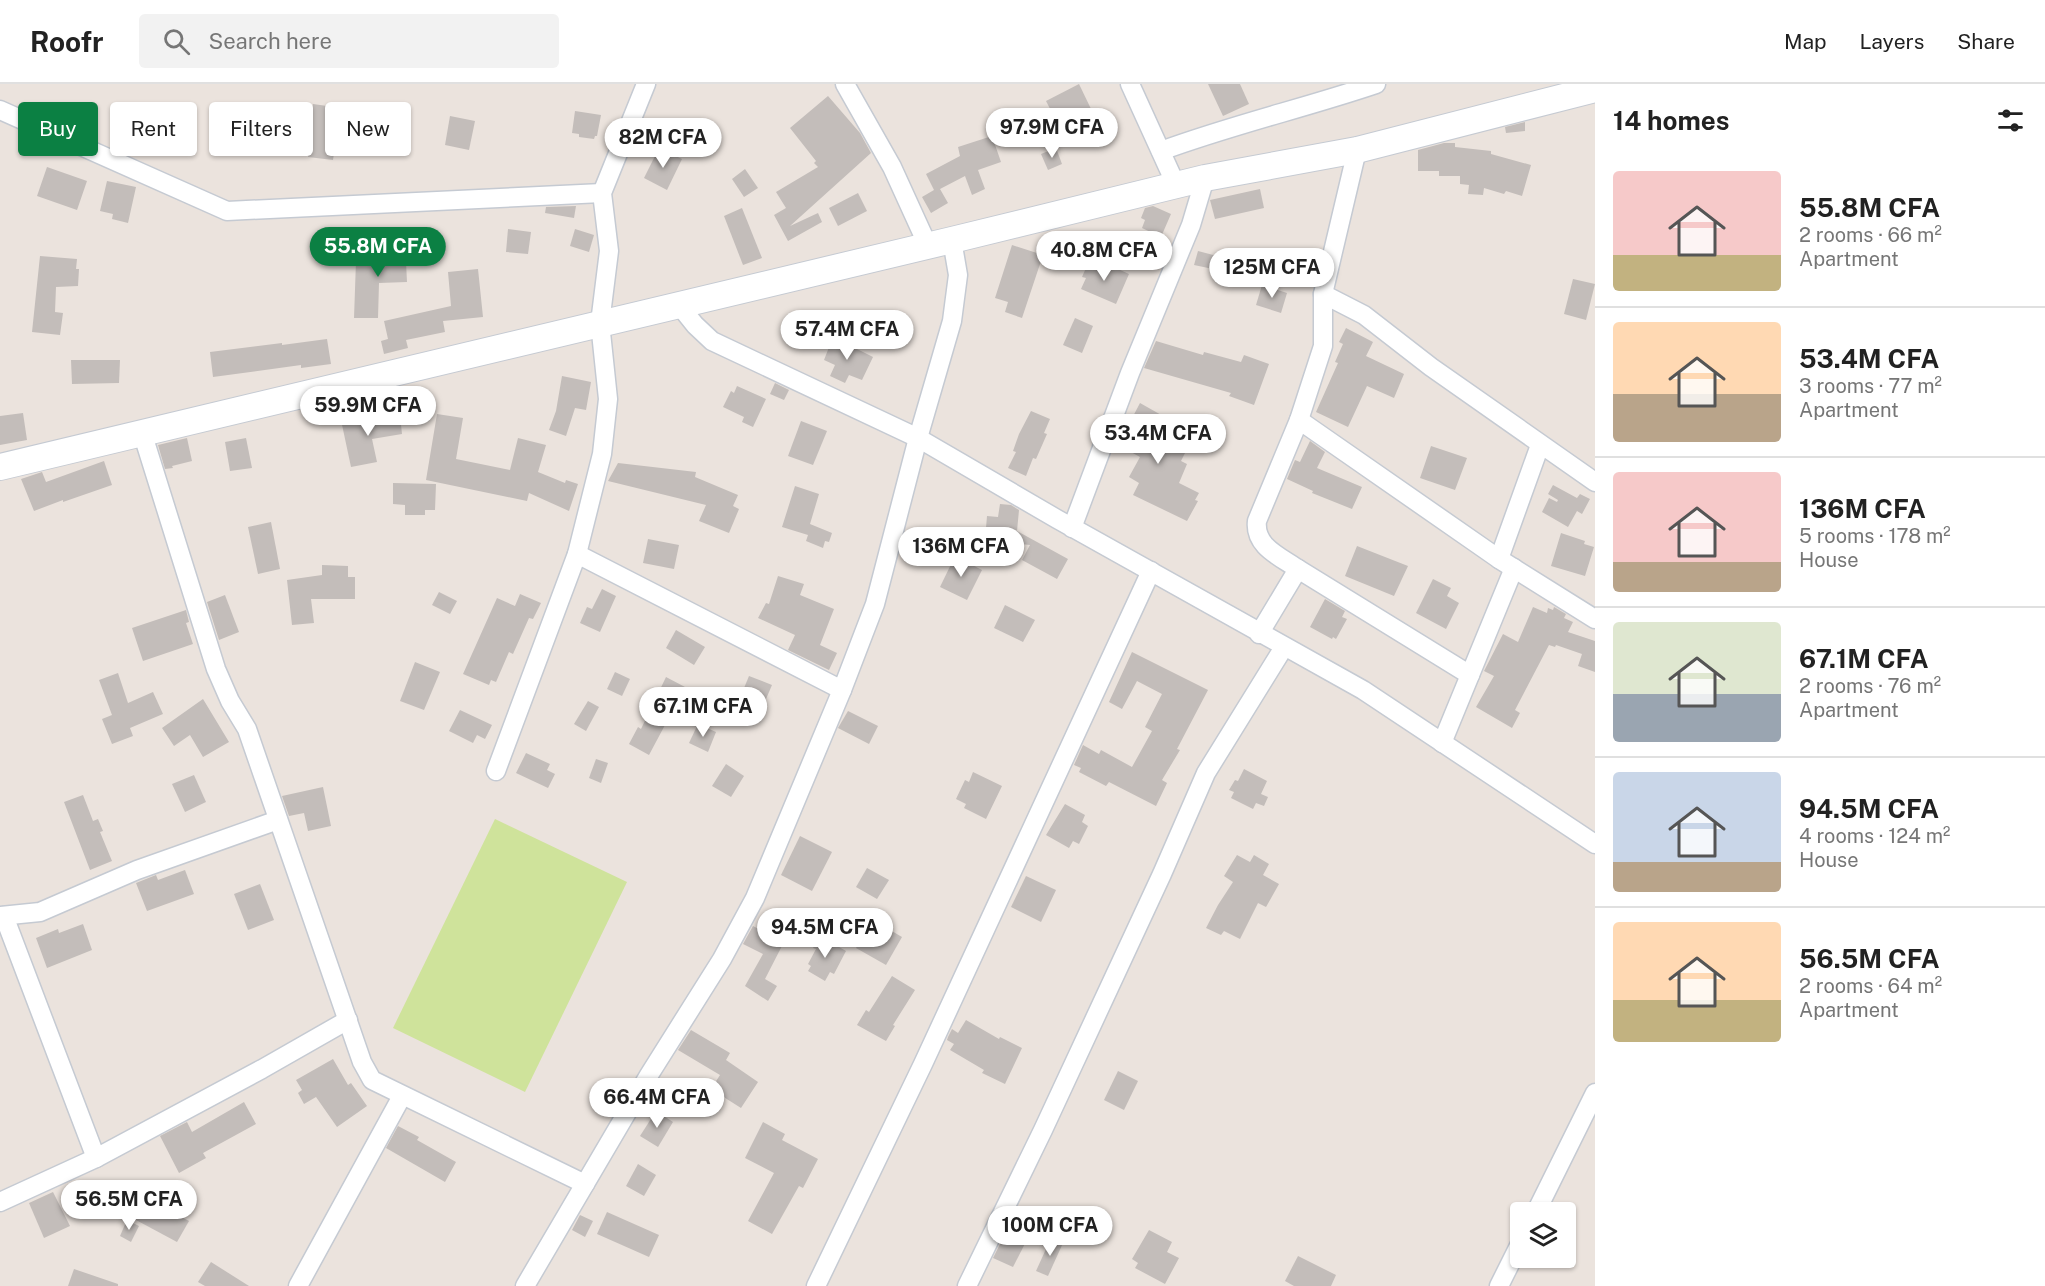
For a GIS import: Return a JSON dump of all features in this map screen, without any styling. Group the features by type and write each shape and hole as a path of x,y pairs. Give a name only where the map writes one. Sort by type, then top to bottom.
{"main road":[{"path":"0,467 1205,178 1357,150 1595,89"}],"street":[{"path":"496,771 577,554 602,454 608,399 600,323 609,251 602,193 646,84"},
{"path":"525,1286 649,1075 722,958 755,898 842,690 875,604 918,438 952,321 958,275 892,167 845,84"},
{"path":"1130,84 1176,185"},
{"path":"1161,151 1212,132 1316,104 1376,84"},
{"path":"0,111 227,211 602,193"},
{"path":"1357,150 1323,294 1323,346 1299,420 1257,521 1256,533 1267,547 1298,569 1470,675"},
{"path":"1072,528 1130,373 1191,225 1205,178"},
{"path":"1323,294 1365,315 1431,367 1595,482"},
{"path":"679,305 694,325 712,341 918,438 1072,528 1363,690 1595,844"},
{"path":"1299,420 1506,564 1595,619"},
{"path":"142,432 216,669 230,701 247,729 348,1020 372,1080 585,1184"},
{"path":"1442,742 1470,675 1506,564 1540,445"},
{"path":"577,554 842,690"},
{"path":"1259,633 1298,569"},
{"path":"816,1286 923,1064 1151,571"},
{"path":"967,1286 1058,1098 1162,874 1206,773 1284,647"},
{"path":"96,1158 2,916 40,912 137,870 279,820"},
{"path":"0,1202 96,1158 348,1020"},
{"path":"1541,1202 1595,1093"},
{"path":"298,1286 402,1096"},
{"path":"1499,1286 1510,1264"}],"green space":[{"path":"495,819 627,882 525,1092 393,1028"}],"building":[{"path":"1079,84 1092,111 1060,128 1046,101"},
{"path":"1208,84 1240,84 1249,104 1223,116"},
{"path":"828,96 860,133 871,153 790,226 818,213 822,222 788,241 774,215 786,208 776,192 818,167 814,163 816,161 790,128"},
{"path":"313,104 325,106 325,156 334,156 333,160 308,157 313,156"},
{"path":"575,111 601,115 597,136 594,139 579,137 579,134 572,133"},
{"path":"450,116 475,121 469,150 445,145"},
{"path":"1525,122 1525,131 1506,133 1505,127"},
{"path":"992,136 1001,162 978,170 985,189 972,195 965,176 940,189 948,203 931,213 922,197 934,190 926,174 960,156 958,147"},
{"path":"1444,143 1455,143 1455,147 1491,151 1491,154 1531,165 1522,196 1484,188 1483,195 1468,194 1469,185 1460,184 1460,176 1439,176 1439,171 1418,171 1418,150"},
{"path":"659,148 682,159 667,190 644,178"},
{"path":"1056,148 1062,164 1048,170 1041,154"},
{"path":"47,167 87,181 77,210 37,196"},
{"path":"745,169 758,188 744,197 732,179"},
{"path":"107,181 136,187 128,223 112,219 113,214 100,211"},
{"path":"1260,189 1264,208 1215,219 1210,200"},
{"path":"858,193 867,211 838,226 829,208"},
{"path":"576,206 574,218 545,213 546,207"},
{"path":"1153,206 1171,214 1161,237 1142,228 1145,220 1141,218 1145,208"},
{"path":"742,208 762,258 743,265 724,216"},
{"path":"508,229 531,232 528,254 506,252"},
{"path":"575,229 594,235 589,252 570,246"},
{"path":"405,241 407,282 379,283 378,318 354,318 356,261 382,262 381,242"},
{"path":"1012,245 1043,255 1022,318 1005,312 1008,302 995,298"},
{"path":"1198,251 1217,256 1213,269 1194,265"},
{"path":"40,256 77,259 78,286 56,287 55,312 63,313 60,335 32,332"},
{"path":"1089,261 1107,269 1109,265 1129,274 1116,304 1081,289 1086,278 1082,277"},
{"path":"478,269 483,317 443,321 445,332 406,340 408,348 384,354 381,341 388,339 384,321 451,306 448,272"},
{"path":"1573,279 1595,284 1586,320 1564,314"},
{"path":"1262,285 1287,293 1281,313 1256,305"},
{"path":"1075,318 1093,326 1082,353 1063,345"},
{"path":"1346,328 1373,342 1366,356 1404,374 1394,398 1367,386 1348,427 1316,412 1338,363 1335,362 1343,344 1339,342"},
{"path":"833,337 873,357 862,380 849,375 845,383 830,376 835,365 824,360"},
{"path":"327,339 331,364 301,368 301,365 213,377 210,352"},
{"path":"1156,341 1203,355 1204,352 1241,362 1244,355 1269,364 1254,405 1229,396 1231,393 1144,368"},
{"path":"71,360 120,360 119,383 72,384"},
{"path":"562,376 591,382 586,410 575,408 566,436 549,430 556,411"},
{"path":"775,383 789,390 784,400 770,394"},
{"path":"737,386 766,399 753,427 742,422 744,417 723,407 731,391 734,393"},
{"path":"1140,403 1163,416 1156,429 1189,445 1181,461 1187,464 1179,483 1199,493 1195,500 1198,501 1187,521 1133,495 1139,483 1129,477 1140,457 1118,445"},
{"path":"1031,411 1050,419 1044,433 1047,434 1026,476 1008,468 1016,452 1013,451 1019,434"},
{"path":"23,413 27,440 0,445 0,416"},
{"path":"437,414 463,418 456,459 510,470 518,438 546,445 538,472 565,483 566,480 578,484 569,511 529,493 527,501 426,480"},
{"path":"400,415 402,434 372,439 377,462 351,467 341,420 362,416 362,418 368,417 368,420"},
{"path":"801,421 827,431 813,465 788,456"},
{"path":"187,438 192,461 165,469 158,445"},
{"path":"246,438 252,468 230,471 225,442"},
{"path":"1310,441 1325,452 1317,468 1362,487 1352,509 1312,493 1313,491 1287,479 1295,460 1300,462"},
{"path":"1431,446 1467,458 1455,490 1420,478"},
{"path":"104,461 112,485 34,511 21,479 42,472 46,482"},
{"path":"618,463 696,472 695,477 738,495 733,506 739,509 729,533 699,521 706,505 608,481"},
{"path":"393,483 436,484 435,510 425,510 425,515 405,515 405,505 393,504"},
{"path":"1553,485 1577,498 1580,494 1590,499 1582,514 1577,511 1568,527 1542,512 1549,498 1557,502 1558,500 1548,494"},
{"path":"795,486 819,494 810,524 832,533 829,542 825,541 823,548 806,541 808,535 782,527"},
{"path":"1000,504 1011,505 1019,510 1017,531 1068,559 1057,579 1022,560 1030,545 985,540 987,516 998,517"},
{"path":"271,522 280,569 258,574 248,527"},
{"path":"1561,533 1585,541 1584,544 1594,547 1585,576 1551,566"},
{"path":"648,539 679,545 674,569 643,563"},
{"path":"1357,546 1408,566 1394,596 1345,576"},
{"path":"955,556 982,570 967,600 940,587"},
{"path":"322,565 348,566 348,577 355,577 355,599 311,599 314,623 292,625 287,580 322,575"},
{"path":"778,576 804,584 800,595 834,609 820,645 837,653 829,670 788,650 795,635 758,618 766,603 769,604"},
{"path":"1433,579 1451,588 1447,596 1459,603 1446,629 1416,613"},
{"path":"602,589 616,596 600,632 580,623 587,607 592,609"},
{"path":"439,592 457,601 450,614 432,605"},
{"path":"520,594 541,603 533,619 529,618 513,654 509,652 496,682 491,680 489,685 463,674 497,598 515,606"},
{"path":"225,595 239,632 219,640 207,602"},
{"path":"1325,599 1345,611 1342,617 1347,619 1336,639 1310,627"},
{"path":"1005,605 1035,620 1023,642 994,628"},
{"path":"1533,607 1547,613 1548,608 1553,610 1554,607 1566,614 1564,618 1573,622 1568,632 1595,641 1595,672 1578,666 1582,654 1556,645 1555,647 1549,645 1515,710 1520,713 1512,728 1476,707 1494,676 1484,671 1503,634 1518,642"},
{"path":"186,610 189,622 186,623 193,644 143,661 132,628"},
{"path":"676,630 705,647 694,665 666,648"},
{"path":"1132,652 1208,690 1177,749 1180,750 1162,780 1167,783 1156,806 1109,782 1106,786 1079,772 1081,768 1074,765 1083,745 1099,754 1101,750 1132,767 1152,731 1145,727 1162,694 1137,681 1122,709 1109,702"},
{"path":"415,662 440,672 424,710 400,701"},
{"path":"615,672 630,679 622,696 607,689"},
{"path":"118,673 128,703 153,692 163,714 130,728 133,736 112,744 102,719 112,715 99,680"},
{"path":"749,676 772,685 763,706 742,693"},
{"path":"666,677 685,687 667,726 665,725 649,755 629,744 638,727 641,729"},
{"path":"203,699 229,742 203,757 190,735 174,746 162,728"},
{"path":"588,701 599,707 586,731 574,724"},
{"path":"460,710 492,725 485,739 477,735 473,743 449,731"},
{"path":"848,711 878,726 869,744 838,728"},
{"path":"698,724 716,732 708,752 689,743"},
{"path":"526,753 550,764 547,770 555,774 548,788 516,773"},
{"path":"596,759 608,763 601,783 589,778"},
{"path":"726,764 744,776 731,797 712,786"},
{"path":"1244,769 1267,781 1261,794 1268,797 1264,806 1256,803 1253,809 1231,798 1234,792 1229,790 1235,780 1238,781"},
{"path":"973,772 1002,786 986,819 964,808 966,804 956,799 965,780 969,782"},
{"path":"194,775 206,802 185,812 172,784"},
{"path":"323,787 331,826 308,831 304,813 289,816 282,796"},
{"path":"83,795 93,821 98,819 103,831 100,832 112,861 90,870 64,802"},
{"path":"1065,804 1085,815 1082,822 1088,826 1079,844 1073,841 1069,848 1046,835"},
{"path":"800,836 832,852 812,891 781,875"},
{"path":"1237,855 1250,862 1254,855 1269,864 1263,875 1279,884 1266,907 1258,903 1240,939 1224,931 1221,935 1206,928 1233,882 1224,876"},
{"path":"867,868 889,880 877,899 856,887"},
{"path":"185,870 194,894 147,911 136,883 156,875 158,880"},
{"path":"1026,876 1056,890 1041,922 1011,907"},
{"path":"260,884 274,920 248,930 234,894"},
{"path":"873,920 902,937 886,965 856,948"},
{"path":"83,924 92,950 47,968 36,938 58,929 59,933"},
{"path":"753,926 784,942 765,979 777,986 768,1001 745,986 763,954 743,944"},
{"path":"820,936 846,951 834,974 830,972 825,981 808,971 811,966 808,964 816,949 813,948"},
{"path":"892,976 915,990 893,1025 895,1026 886,1041 857,1025 866,1010 869,1012"},
{"path":"966,1020 999,1039 1000,1037 1022,1048 1005,1084 982,1073 984,1070 950,1050 954,1044 947,1040 952,1029 958,1033"},
{"path":"691,1030 730,1053 726,1060 758,1082 741,1108 711,1089 720,1075 678,1050"},
{"path":"333,1059 348,1085 351,1083 367,1106 337,1127 316,1097 304,1104 298,1093 302,1090 296,1080"},
{"path":"1118,1071 1138,1081 1124,1110 1104,1100"},
{"path":"244,1102 256,1124 203,1153 206,1158 179,1173 160,1136 187,1122 192,1132"},
{"path":"656,1111 673,1122 658,1147 640,1136"},
{"path":"763,1122 785,1134 782,1140 818,1159 803,1188 799,1186 772,1234 748,1221 774,1173 745,1158"},
{"path":"398,1126 419,1137 417,1140 456,1162 445,1182 386,1148"},
{"path":"638,1164 656,1175 644,1196 626,1186"},
{"path":"53,1192 70,1226 44,1238 29,1203"},
{"path":"148,1199 189,1221 177,1242 136,1220"},
{"path":"607,1212 659,1235 649,1257 597,1234"},
{"path":"1016,1212 1036,1222 1013,1267 993,1258"},
{"path":"580,1215 593,1221 585,1237 572,1230"},
{"path":"127,1220 139,1226 131,1242 120,1236"},
{"path":"1149,1230 1172,1242 1167,1252 1179,1258 1165,1284 1135,1268 1138,1263 1132,1259"},
{"path":"1051,1238 1063,1243 1048,1276 1036,1271"},
{"path":"1298,1256 1336,1275 1331,1286 1294,1286 1285,1281"},
{"path":"211,1262 249,1286 205,1286 198,1282"},
{"path":"74,1269 118,1284 118,1286 68,1286"}]}
